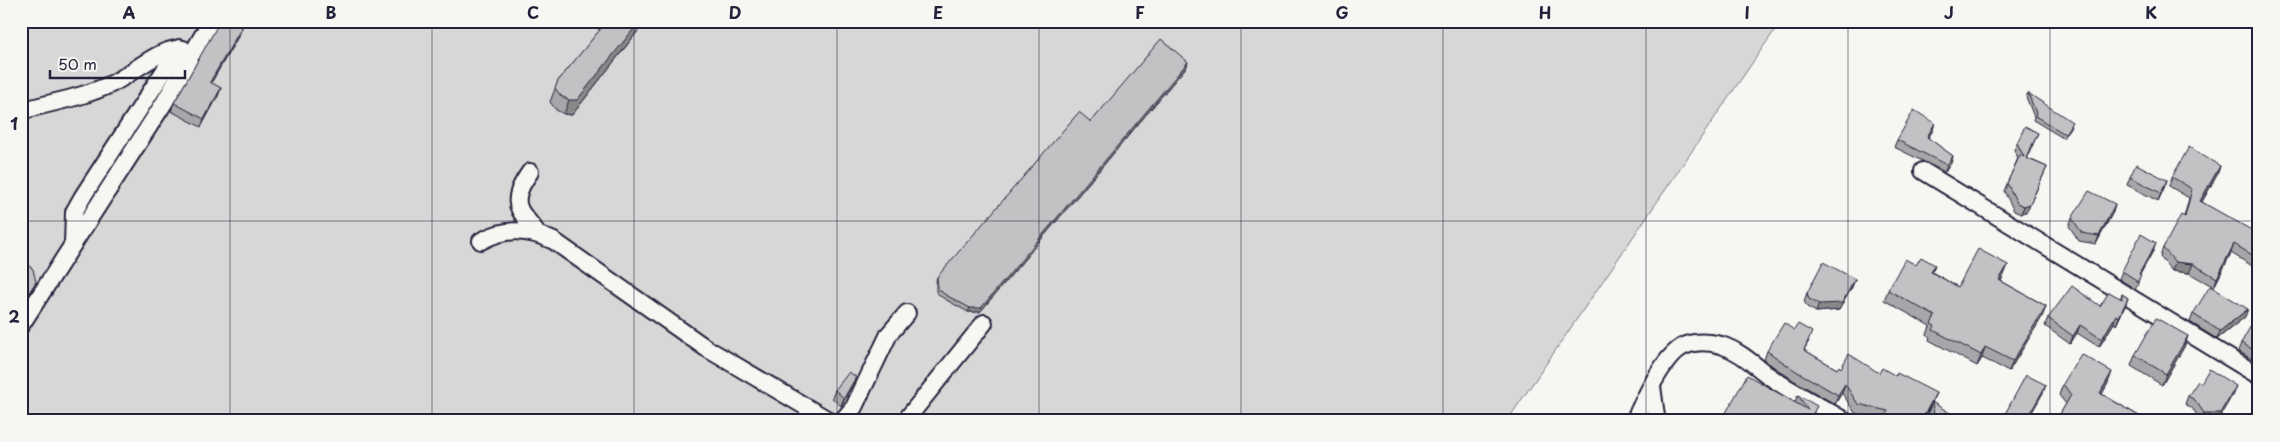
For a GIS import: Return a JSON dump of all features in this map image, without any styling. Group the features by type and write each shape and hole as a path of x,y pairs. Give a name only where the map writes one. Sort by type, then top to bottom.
{"street":[{"path":"21,325 164,103 186,49 211,21"},
{"path":"21,111 51,102 78,97 112,84 160,54 186,49"},
{"path":"1923,171 2259,376"},
{"path":"530,172 517,197 519,210 532,223 537,233"},
{"path":"481,241 496,233 518,231 537,233 574,254 706,348 830,421"},
{"path":"842,421 854,407 889,334 907,313"},
{"path":"905,421 984,322"},
{"path":"1634,421 1669,358 1683,346 1697,342 1720,345 1742,356 1770,377 1845,421"},
{"path":"1652,386 1655,421"}],"shaded area":[{"path":"21,21 1781,21 1507,421 21,421"}],"building":[{"path":"220,21 236,21 235,23 242,27 210,82 221,88 204,119 174,103"},
{"path":"607,21 640,21 577,100 569,100 561,96 555,88 558,81"},
{"path":"1161,39 1188,62 981,308 970,308 944,294 938,288 937,277 1079,112 1091,122"},
{"path":"2028,93 2072,122 2065,134 2035,116 2036,113"},
{"path":"1914,110 1935,123 1927,137 1953,156 1947,165 1897,140"},
{"path":"2025,126 2038,133 2026,158 2047,167 2030,204 2024,206 2017,203 2007,183 2020,155 2024,157 2017,143"},
{"path":"2189,147 2220,166 2200,201 2255,232 2254,234 2259,237 2259,259 2234,244 2217,278 2193,264 2175,262 2163,248 2181,215 2185,217 2192,189 2172,177"},
{"path":"2136,164 2167,180 2161,193 2130,177"},
{"path":"2089,191 2115,204 2099,236 2082,233 2072,218"},
{"path":"2141,234 2156,243 2139,274 2141,275 2138,281 2122,271"},
{"path":"1978,249 2008,265 1999,280 2046,306 2013,361 1985,347 1981,355 1933,330 1935,326 1931,324 1935,316 1888,290 1905,259 1916,265 1921,257 1935,265 1931,272 1958,287"},
{"path":"21,262 33,269 36,282 21,304"},
{"path":"1823,262 1855,279 1842,303 1819,304 1809,299 1807,293"},
{"path":"2072,286 2100,306 2109,292 2122,299 2122,294 2128,298 2119,317 2116,315 2102,339 2080,325 2073,336 2048,318"},
{"path":"2210,286 2248,309 2220,331 2193,314"},
{"path":"2256,317 2259,318 2259,353 2241,343"},
{"path":"2156,318 2188,336 2166,374 2135,355"},
{"path":"1784,323 1794,330 1798,324 1812,332 1804,350 1837,369 1839,366 1841,368 1849,354 1879,373 1882,368 1896,376 1897,373 1936,393 1921,421 1891,421 1886,416 1888,411 1858,404 1845,384 1838,395 1796,371 1767,351"},
{"path":"2081,354 2112,372 2100,393 2144,419 2143,421 2056,421 2071,395 2063,384"},
{"path":"2209,369 2236,386 2220,413 2204,413 2195,400 2188,396 2198,381 2201,383"},
{"path":"849,372 856,377 844,398 835,390"},
{"path":"1747,375 1808,410 1798,395 1817,406 1809,421 1728,421 1723,418"},
{"path":"2026,375 2046,385 2026,421 1998,421 2003,413 2005,414"},
{"path":"1932,402 1963,421 1935,421"}]}
